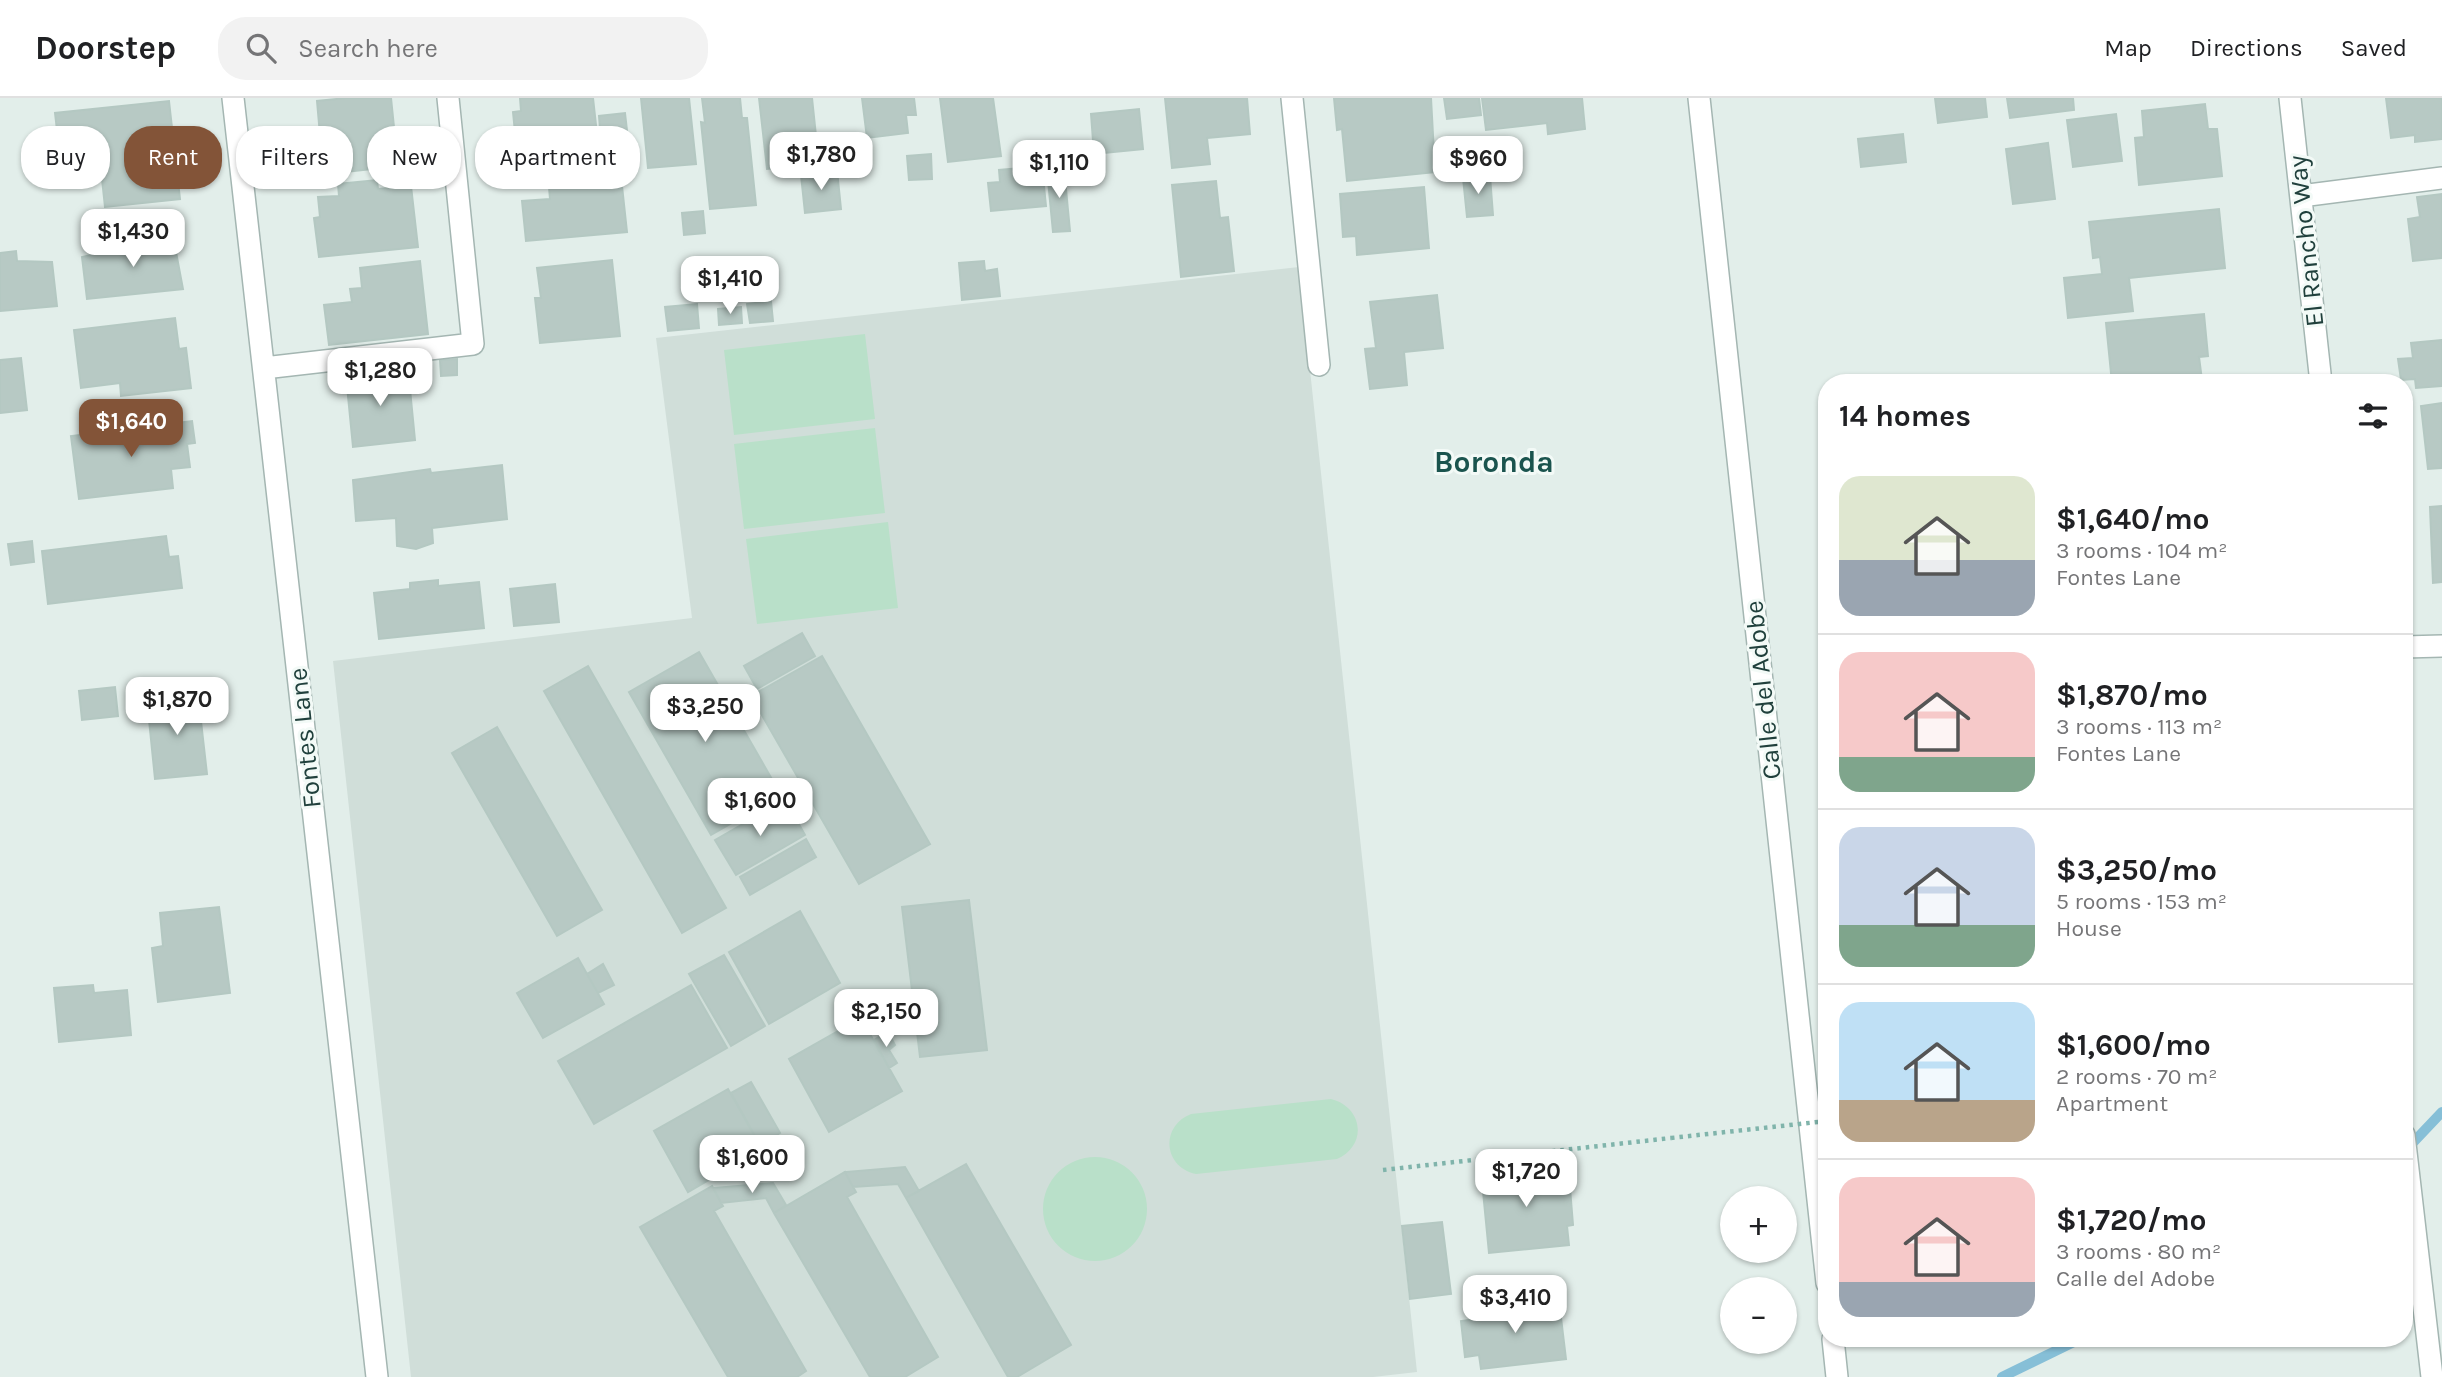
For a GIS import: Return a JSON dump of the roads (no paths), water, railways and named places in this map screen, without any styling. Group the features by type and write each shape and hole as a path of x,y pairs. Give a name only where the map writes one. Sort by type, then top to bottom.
{"street":[{"name":"Fontes Lane","path":"233,98 377,1377"},
{"path":"264,368 473,345 448,98"},
{"path":"1292,98 1320,365"},
{"name":"Calle del Adobe","path":"1699,98 1818,1200"},
{"name":"El Rancho Way","path":"2290,98 2320,374"},
{"path":"2301,196 2442,178"},
{"path":"2413,647 2442,646"},
{"path":"2413,1216 2431,1377"},
{"path":"1834,1347 1837,1377"}],"waterway":[{"path":"2413,1143 2442,1112"},
{"path":"2002,1377 2064,1347"}],"district":[{"name":"Boronda","path":"1494,462"}]}
